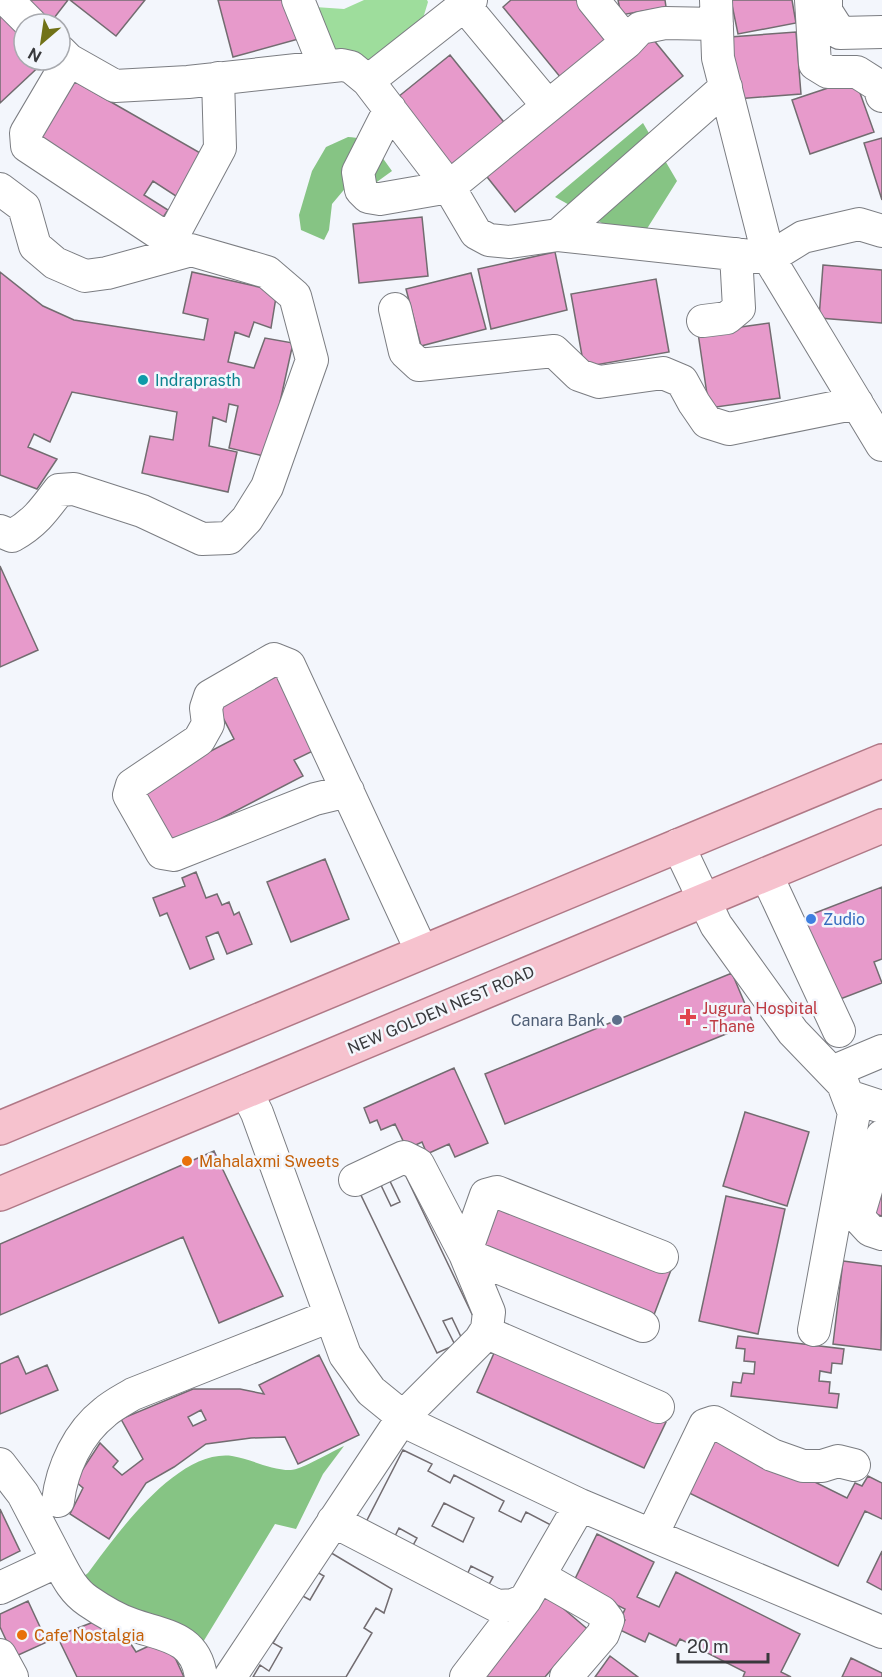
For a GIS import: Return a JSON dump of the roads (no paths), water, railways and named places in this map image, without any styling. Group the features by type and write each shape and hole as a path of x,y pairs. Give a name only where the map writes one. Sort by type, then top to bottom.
{"main road":[{"path":"0,1128 882,761"},
{"name":"NEW GOLDEN NEST ROAD","path":"0,1194 882,826"}],"street":[{"path":"7,0 19,12"},
{"path":"298,0 325,66"},
{"path":"593,0 627,42"},
{"path":"811,0 815,64 828,72 857,72 879,86 882,96"},
{"path":"826,0 826,11 840,33 882,32"},
{"path":"368,81 468,3 548,106"},
{"path":"390,110 358,172 361,190 368,197 380,200 449,186 627,42 640,28 716,12 718,58 769,258 882,445"},
{"path":"72,60 115,86 218,78 325,66 351,67 368,81 449,186 476,233 489,240 510,242 558,235 769,258 803,237 859,224 882,231"},
{"path":"57,72 26,133 27,146 163,236 177,228 220,148 218,78"},
{"path":"558,235 726,87"},
{"path":"0,189 24,207 35,246 55,263 85,276 106,273 191,250 267,272 295,296 312,360 267,487 248,519 229,538 202,539 142,511 74,489 59,490 41,515 29,526 12,536 0,531"},
{"path":"703,321 727,318 739,308 736,254"},
{"path":"395,309 405,352 419,364 554,351 579,375 599,382 663,373 682,381 707,422 729,429 857,403"},
{"path":"348,791 315,799 174,855 162,853 129,795 132,785 199,740 208,724 206,708 210,696 274,659 290,665 348,791 422,952"},
{"path":"678,844 716,925 794,1032 840,1084 854,1113 814,1330"},
{"path":"766,874 839,1031"},
{"path":"840,1084 882,1051"},
{"path":"840,1084 882,1107"},
{"path":"246,1091 257,1113 345,1355 371,1392 414,1426 580,1505 882,1632"},
{"path":"882,1136 858,1217 870,1230 882,1234"},
{"path":"230,1677 403,1417 480,1340 485,1332 489,1312 465,1254 418,1164 404,1157 355,1180"},
{"path":"465,1254 486,1195 497,1191 662,1257"},
{"path":"834,1225 882,1241"},
{"path":"465,1254 643,1326"},
{"path":"58,1501 60,1483 72,1452 88,1427 105,1411 133,1394 330,1316"},
{"path":"485,1332 658,1407"},
{"path":"652,1535 705,1425 714,1422 772,1455 803,1466 822,1467 838,1461 854,1465"},
{"path":"0,1464 22,1494 71,1586 87,1601 121,1620 172,1636 189,1648 199,1665 201,1677"},
{"path":"466,1677 532,1588 580,1505"},
{"path":"333,1521 497,1606 513,1605 532,1588"},
{"path":"0,1588 58,1561"},
{"path":"532,1588 602,1612 608,1620 603,1634 567,1677"},
{"path":"0,1655 12,1677"}],"place":[{"name":"Indraprasth","path":"143,380"},
{"name":"Zudio","path":"811,919"},
{"name":"Jugura Hospital - Thane","path":"688,1017"},
{"name":"Canara Bank","path":"617,1020"},
{"name":"Mahalaxmi Sweets","path":"187,1161"},
{"name":"Cafe Nostalgia","path":"22,1635"}]}
